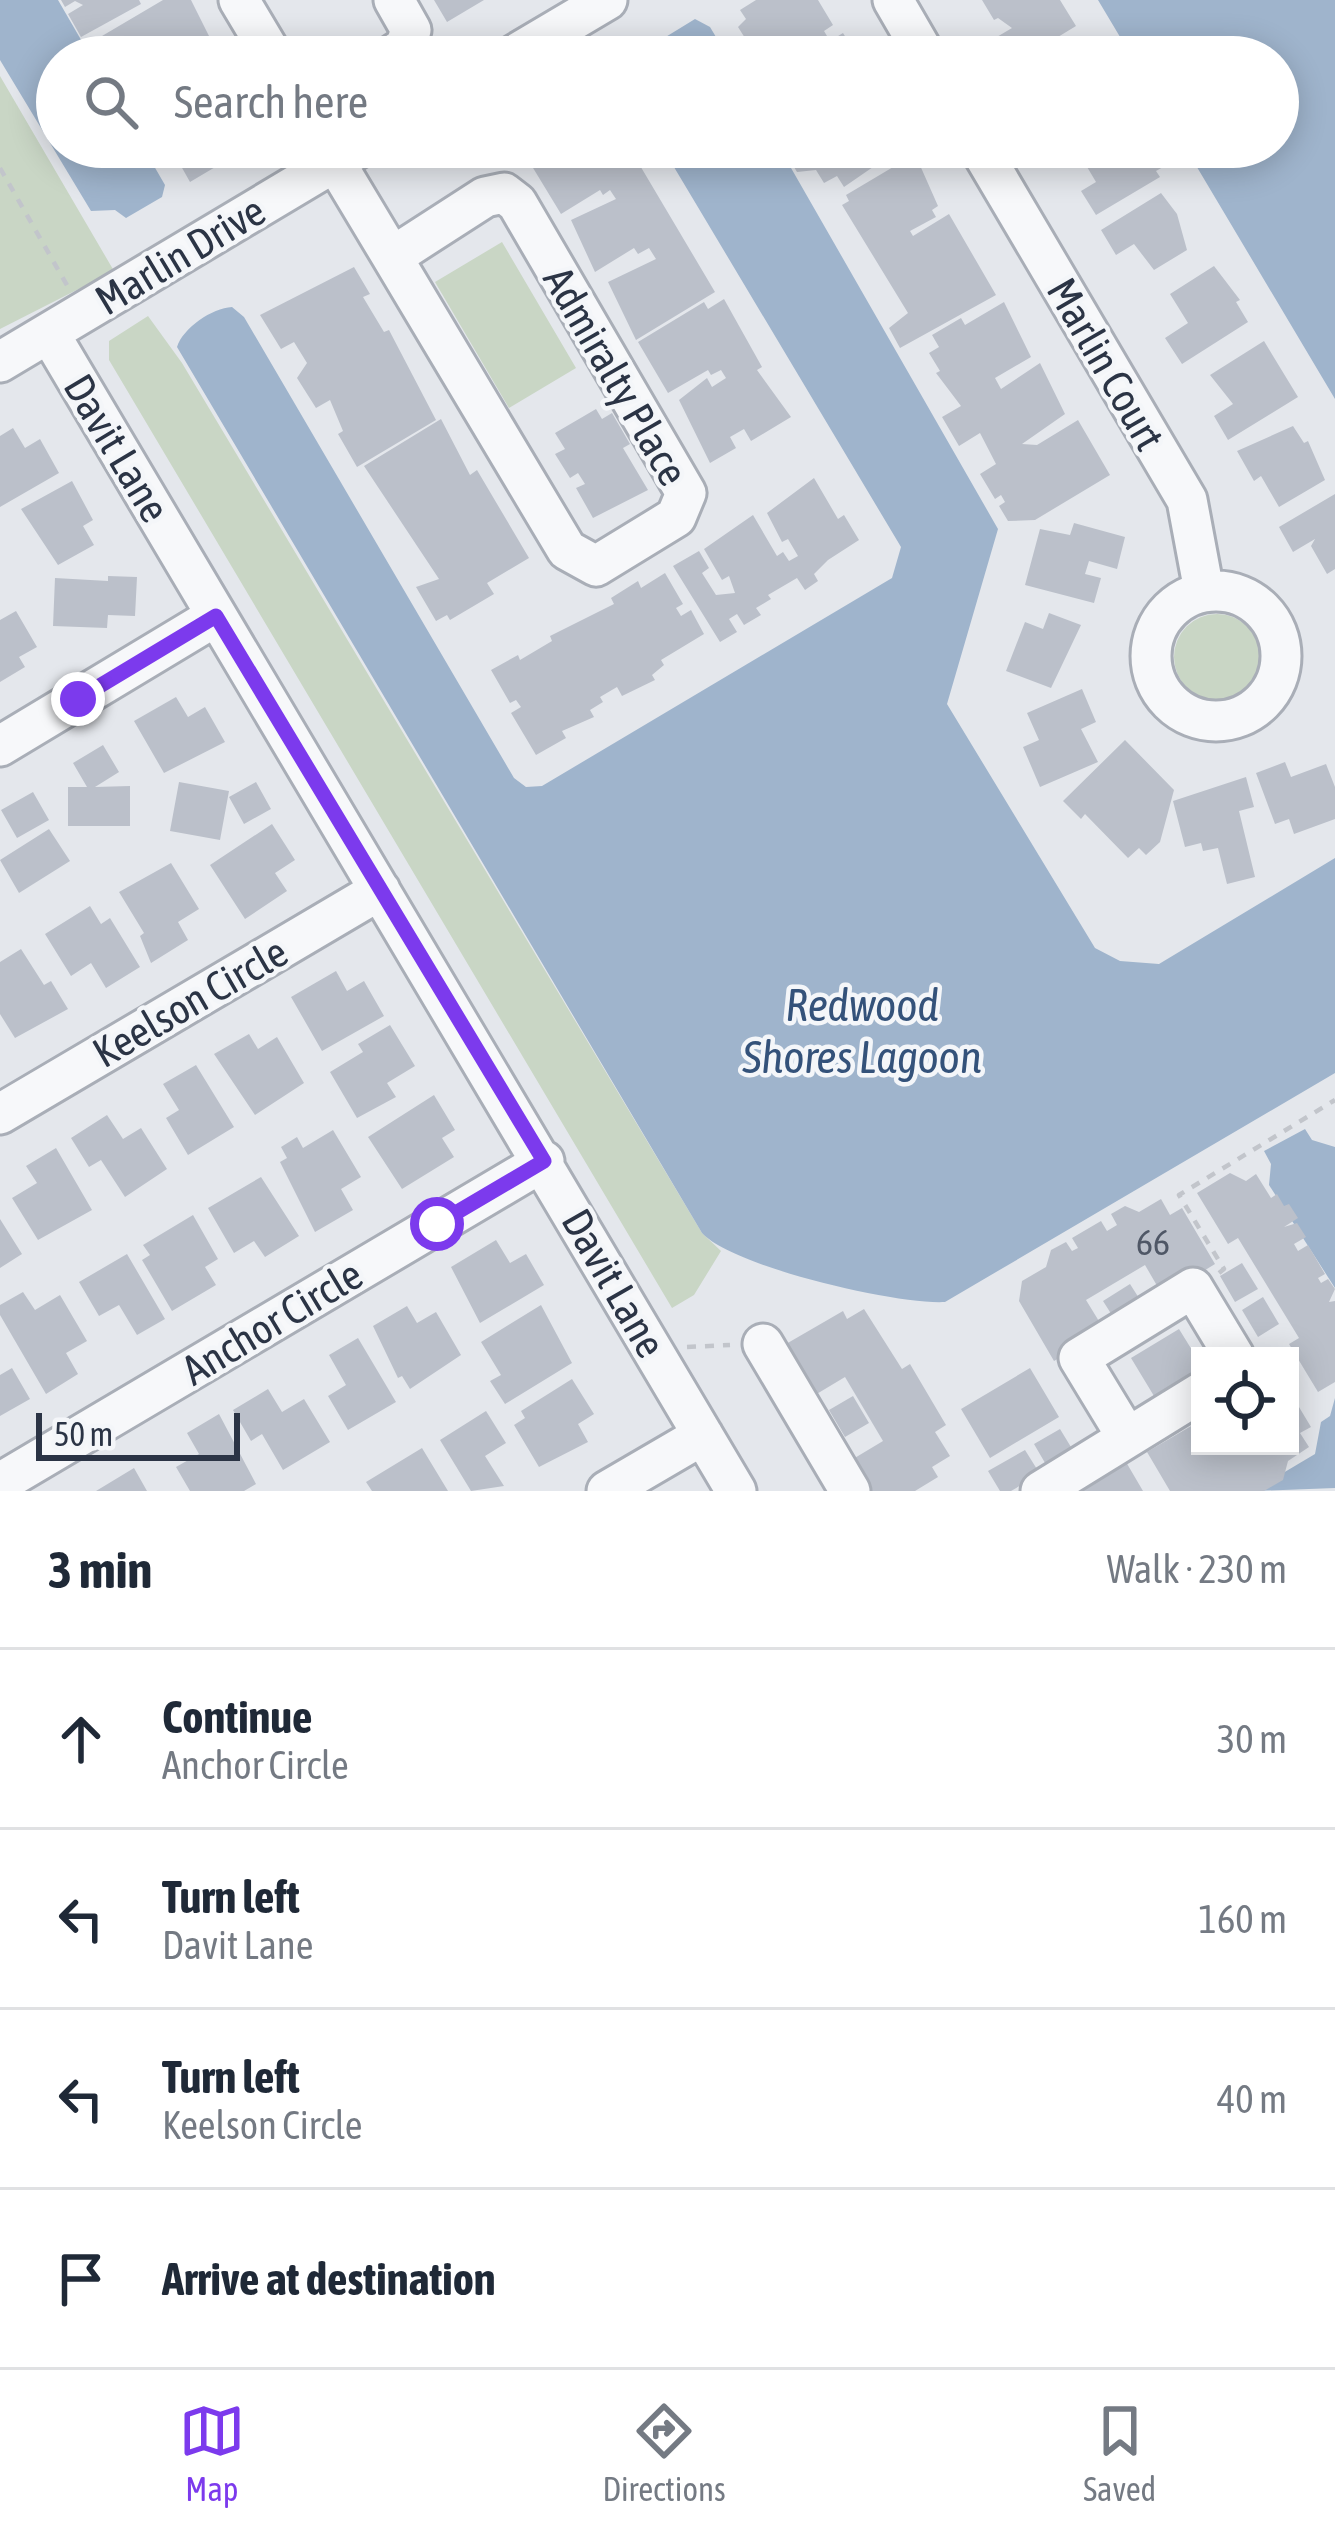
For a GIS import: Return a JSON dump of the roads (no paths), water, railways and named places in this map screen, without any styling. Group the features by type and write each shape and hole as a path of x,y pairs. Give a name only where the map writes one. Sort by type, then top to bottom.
{"street":[{"path":"239,0 260,36"},
{"path":"394,0 411,30 409,36"},
{"path":"546,36 607,0"},
{"path":"892,0 913,36"},
{"name":"Marlin Drive","path":"0,362 314,168"},
{"name":"Admiralty Place","path":"348,168 392,257 574,558 586,565 605,563 683,511 686,493 512,197 485,197 392,257"},
{"name":"Marlin Court","path":"991,168 1187,500 1204,591"},
{"name":"Davit Lane","path":"49,333 736,1491"},
{"path":"0,746 216,616"},
{"name":"Keelson Circle","path":"0,1114 380,890"},
{"name":"Anchor Circle","path":"0,1483 544,1161"},
{"path":"1127,1437 1079,1358 1193,1288 1229,1347"},
{"path":"763,1344 850,1491"},
{"path":"1041,1491 1191,1398"},
{"path":"607,1491 703,1435"}],"water":[{"path":"0,0 58,0 79,36 36,36 36,120 0,60"},
{"path":"1098,0 1335,0 1335,399 1198,168 1299,168 1299,36 1119,36"},
{"path":"695,19 715,36 667,36"},
{"path":"65,168 155,168 165,185 162,197 126,218 115,210 91,211"},
{"name":"Redwood Shores Lagoon","path":"675,168 791,168 998,529 947,704 1095,948 1120,961 1159,964 1335,858 1335,1073 945,1302 892,1297 780,1271 719,1246 702,1233 177,347 192,326 216,311 232,307 244,317 514,778 526,787 542,786 892,578 901,547"},
{"path":"1305,1129 1312,1140 1335,1147 1335,1288 1269,1185 1271,1164 1264,1151"},
{"path":"1335,1398 1335,1488 1253,1491 1315,1454 1321,1422 1330,1416"}]}
